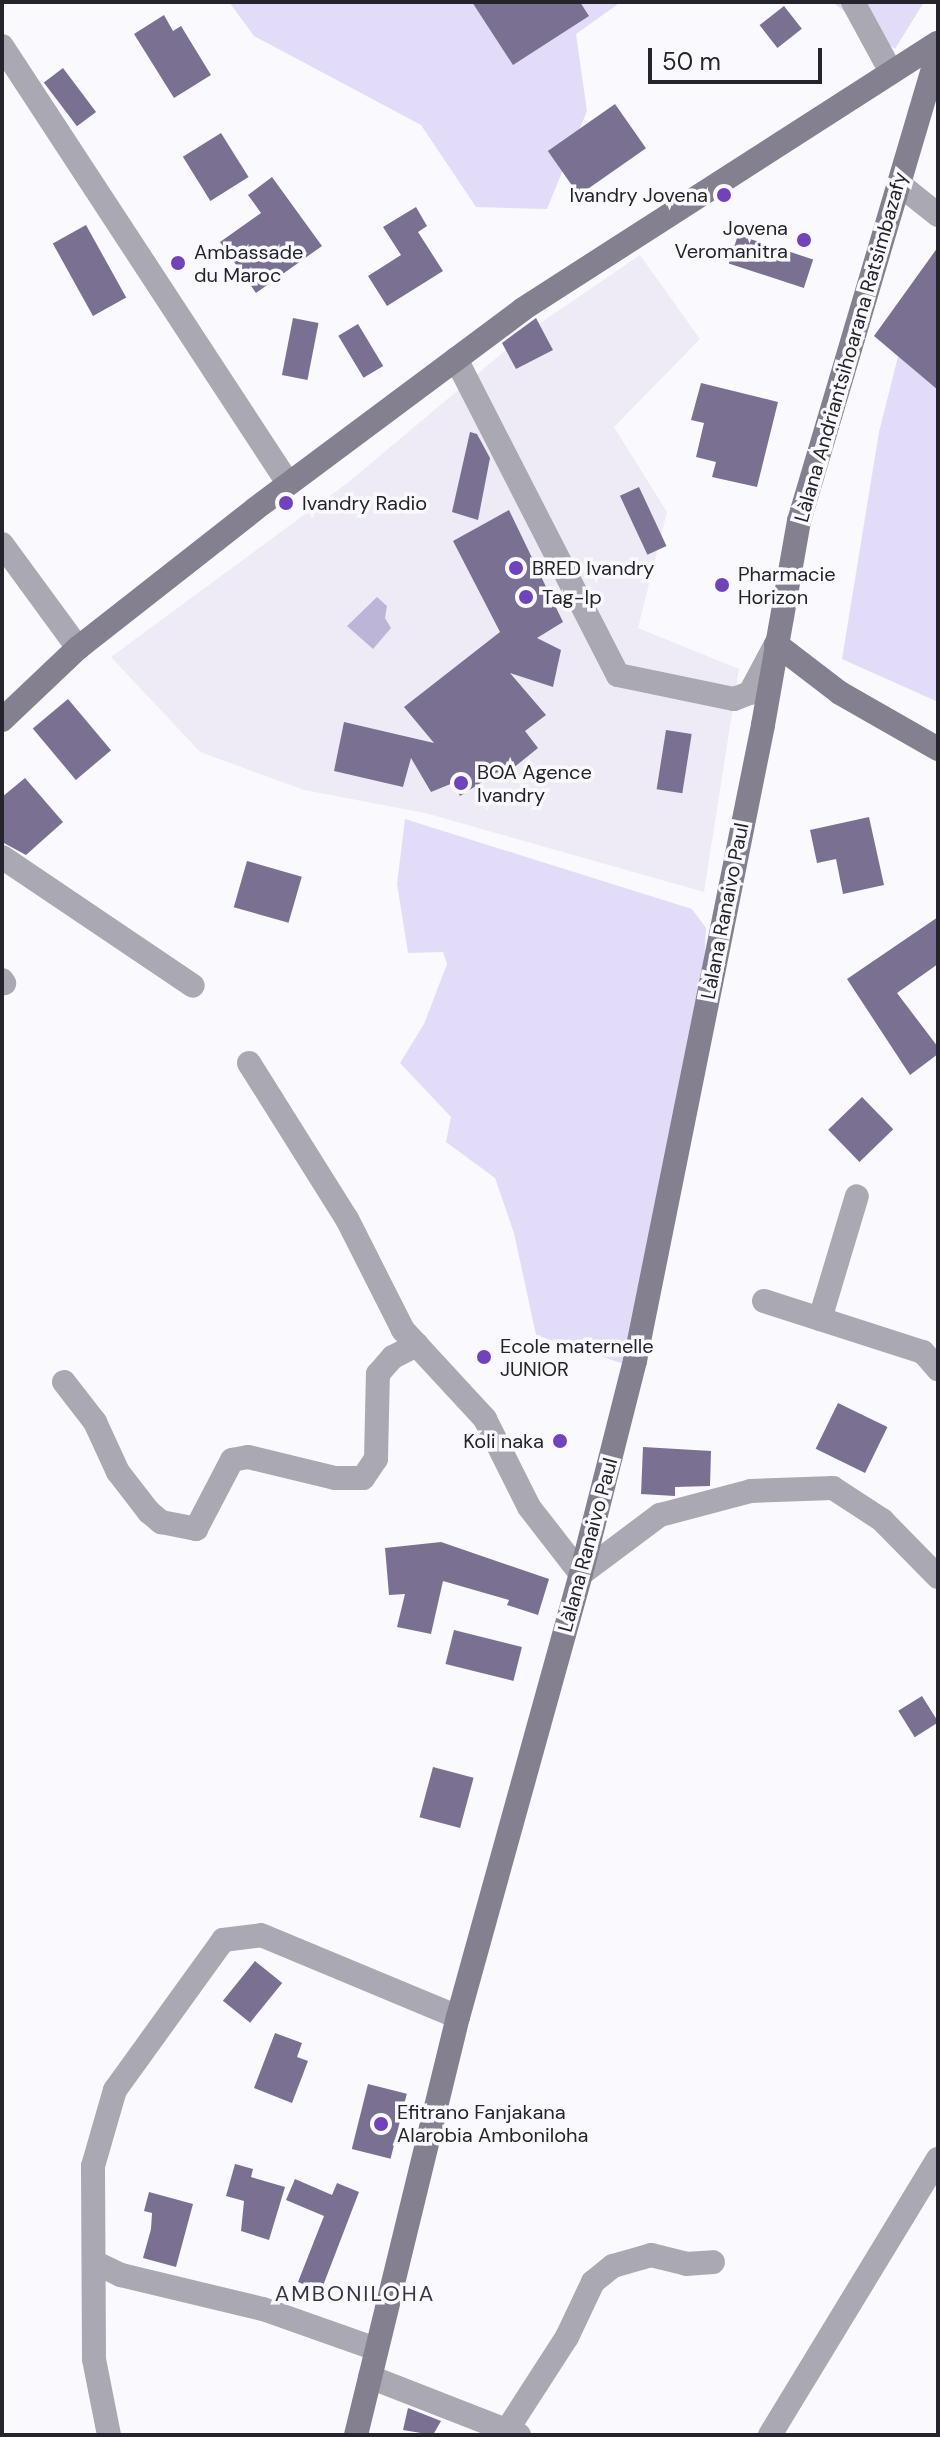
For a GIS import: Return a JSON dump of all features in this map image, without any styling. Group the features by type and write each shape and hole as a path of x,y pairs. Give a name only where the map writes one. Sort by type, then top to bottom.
{"street":[{"path":"853,2 891,72"},
{"path":"2,46 288,483"},
{"path":"2,720 78,648 288,483 523,309 891,72 937,55"},
{"name":"Làlana Andriantsihoarana Ratsimbazafy","path":"776,644 799,521 937,55"},
{"path":"899,184 938,215"},
{"path":"456,359 618,675 734,699 750,693 776,644 840,693 938,749"},
{"path":"2,544 78,648"},
{"name":"Làlana Ranaivo Paul","path":"356,2435 458,2017 581,1574 635,1361 776,644"},
{"path":"2,857 193,986"},
{"path":"249,1063 293,1127 403,1330 485,1419 529,1507 581,1574 660,1515 751,1491 833,1488 882,1520 938,1577"},
{"path":"820,1319 857,1196"},
{"path":"764,1301 923,1352 938,1369"},
{"path":"64,1382 95,1422 118,1472 149,1512 161,1522 196,1529 232,1460 248,1457 335,1478 363,1478 376,1459 378,1374 393,1357 417,1345"},
{"path":"109,2435 94,2359 93,2166 115,2090 223,1940 261,1935 458,2017"},
{"path":"770,2435 938,2159"},
{"path":"370,2377 513,2432 567,2337 593,2282 603,2274 651,2255 686,2264 713,2262"},
{"path":"94,2262 121,2275 263,2309 376,2349"},
{"path":"94,2301 121,2275"}],"shaded area":[{"path":"229,2 621,2 576,34 587,111 547,209 476,207 421,125 254,36"},
{"path":"832,2 924,2 895,49"},
{"path":"640,255 700,339 614,427 667,512 638,628 739,669 704,892 425,813 304,790 200,752 111,657 346,484 530,330"},
{"path":"938,293 938,702 842,659 879,432 907,321"},
{"path":"377,597 387,606 385,618 391,628 373,649 347,626"},
{"path":"405,819 692,909 706,928 703,988 624,1364 536,1335 514,1233 495,1178 446,1142 451,1117 400,1063 424,1024 447,964 443,952 408,953 397,884"}],"building":[{"path":"472,2 580,2 589,16 513,65"},
{"path":"784,6 802,29 777,48 760,25"},
{"path":"164,15 173,31 181,26 211,75 174,98 134,34"},
{"path":"63,68 96,112 77,126 44,82"},
{"path":"615,104 646,148 579,195 548,151"},
{"path":"221,133 249,177 210,201 183,157"},
{"path":"272,177 322,246 256,293 220,242 261,213 248,195"},
{"path":"416,207 427,226 418,232 443,271 387,306 368,276 401,255 383,227"},
{"path":"86,225 126,298 93,316 53,243"},
{"path":"738,235 813,259 804,288 729,264"},
{"path":"938,247 938,390 874,336"},
{"path":"293,318 319,323 307,380 282,375"},
{"path":"536,318 553,350 516,369 502,343"},
{"path":"358,324 383,366 364,378 338,336"},
{"path":"701,383 778,402 757,487 712,477 716,462 696,457 704,423 691,420"},
{"path":"470,432 477,434 490,458 478,520 452,512"},
{"path":"639,487 666,546 647,555 620,496"},
{"path":"509,510 563,622 537,638 561,650 553,687 510,673 546,715 525,731 538,748 502,777 498,772 460,796 453,783 431,792 411,758 403,787 334,771 344,722 434,743 404,707 500,632 453,541"},
{"path":"68,699 111,750 76,780 33,729"},
{"path":"666,730 692,734 682,793 657,789"},
{"path":"25,778 63,822 26,855 2,842 2,797"},
{"path":"869,817 884,885 843,894 836,859 817,863 810,830"},
{"path":"247,861 302,877 289,923 234,907"},
{"path":"938,917 938,964 897,993 938,1047 938,1054 910,1075 847,979"},
{"path":"862,1097 893,1129 859,1162 828,1130"},
{"path":"838,1403 887,1427 865,1473 816,1449"},
{"path":"643,1447 711,1451 710,1486 675,1487 675,1496 641,1494"},
{"path":"441,1542 549,1579 538,1615 507,1605 509,1600 443,1581 431,1634 397,1627 405,1594 389,1595 385,1548"},
{"path":"454,1630 522,1647 513,1681 446,1664"},
{"path":"922,1696 938,1723 915,1737 898,1711"},
{"path":"433,1767 474,1778 460,1828 420,1817"},
{"path":"255,1961 282,1983 250,2023 223,2001"},
{"path":"275,2033 302,2043 297,2057 308,2061 292,2103 254,2088"},
{"path":"368,2084 407,2094 391,2159 352,2149"},
{"path":"235,2164 253,2169 251,2177 285,2187 269,2240 241,2231 244,2201 226,2196"},
{"path":"295,2179 332,2195 337,2183 359,2192 321,2291 298,2282 324,2216 286,2200"},
{"path":"149,2192 193,2204 176,2267 143,2258 151,2229 152,2213 144,2211"},
{"path":"408,2408 441,2421 433,2435 403,2430"}],"place":[{"name":"Ivandry Jovena","path":"724,195"},
{"name":"Jovena Veromanitra","path":"804,240"},
{"name":"Ambassade du Maroc","path":"178,263"},
{"name":"Ivandry Radio","path":"286,503"},
{"name":"BRED Ivandry","path":"516,568"},
{"name":"Pharmacie Horizon","path":"722,585"},
{"name":"Tag-Ip","path":"526,597"},
{"name":"BOA Agence Ivandry","path":"461,783"},
{"name":"Ecole maternelle JUNIOR","path":"484,1357"},
{"name":"Koli naka","path":"560,1441"},
{"name":"Efitrano Fanjakana Alarobia Amboniloha","path":"381,2124"}],"district":[{"name":"AMBONILOHA","path":"355,2294"}]}
